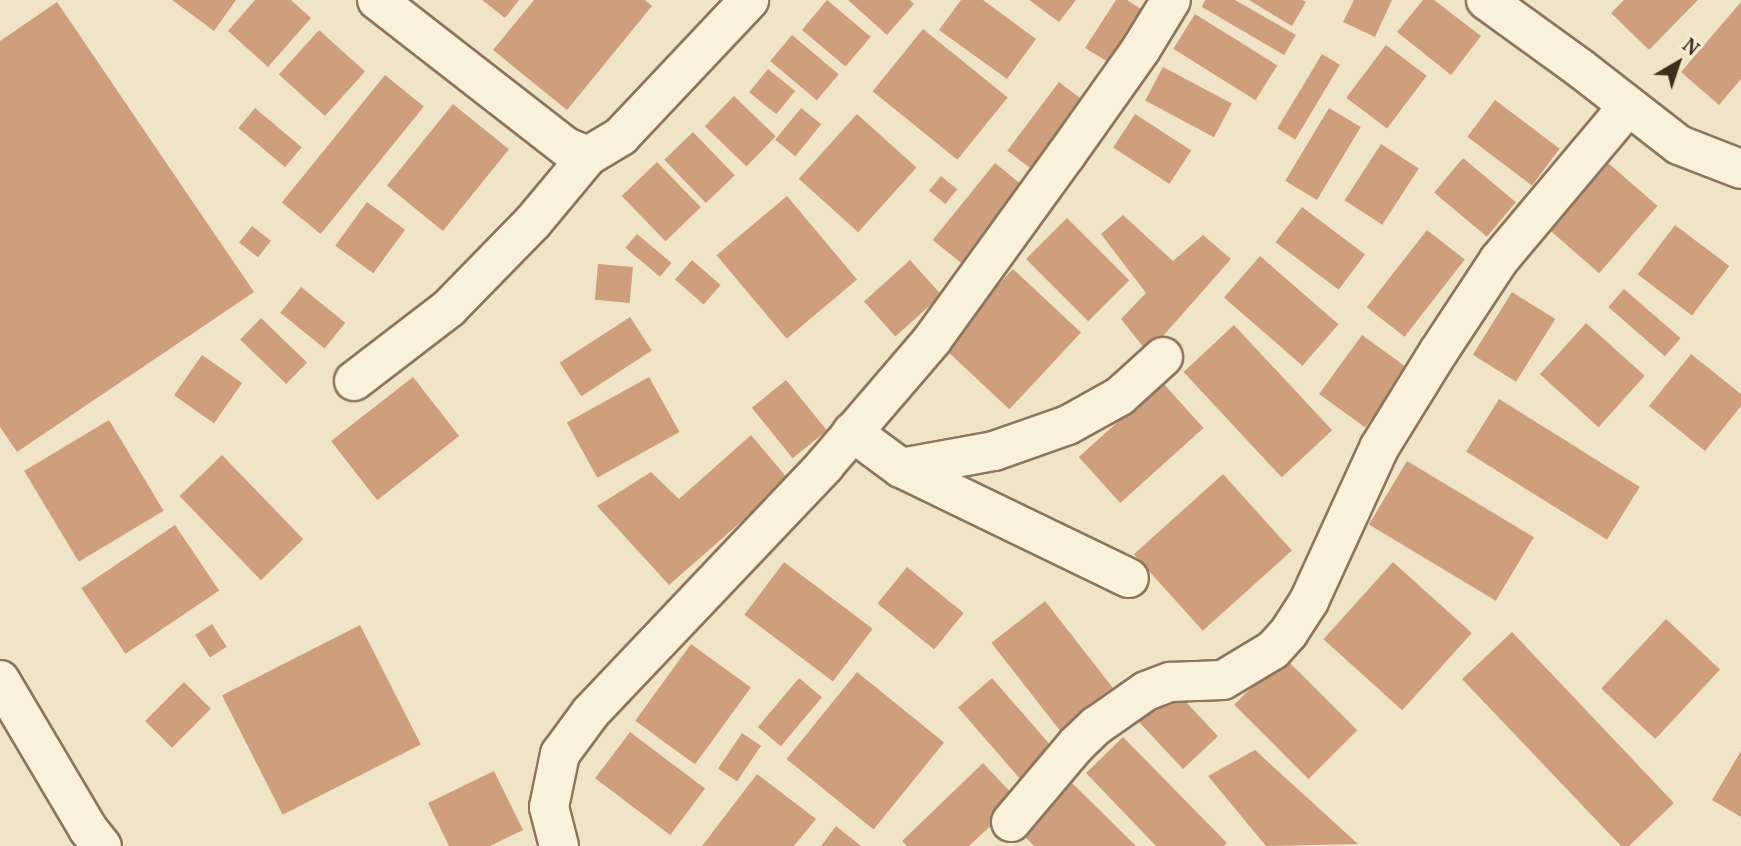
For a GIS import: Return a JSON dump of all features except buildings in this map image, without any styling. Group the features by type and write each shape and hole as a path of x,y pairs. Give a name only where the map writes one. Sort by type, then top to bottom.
{"street":[{"path":"377,0 566,147 588,156"},
{"path":"354,381 449,308 533,222 588,156 621,136 749,0"},
{"path":"559,846 549,807 560,754 591,712 695,605 932,340 1074,144 1171,0"},
{"path":"1486,0 1679,145 1741,169"},
{"path":"1011,821 1076,745 1096,726 1146,691 1170,682 1223,680 1273,650 1289,632 1309,600 1379,448 1439,351 1499,260 1628,106"},
{"path":"901,468 994,451 1068,425 1120,396 1163,358"},
{"path":"852,432 901,468 1129,578"},
{"path":"0,681 88,829 102,846"}]}
